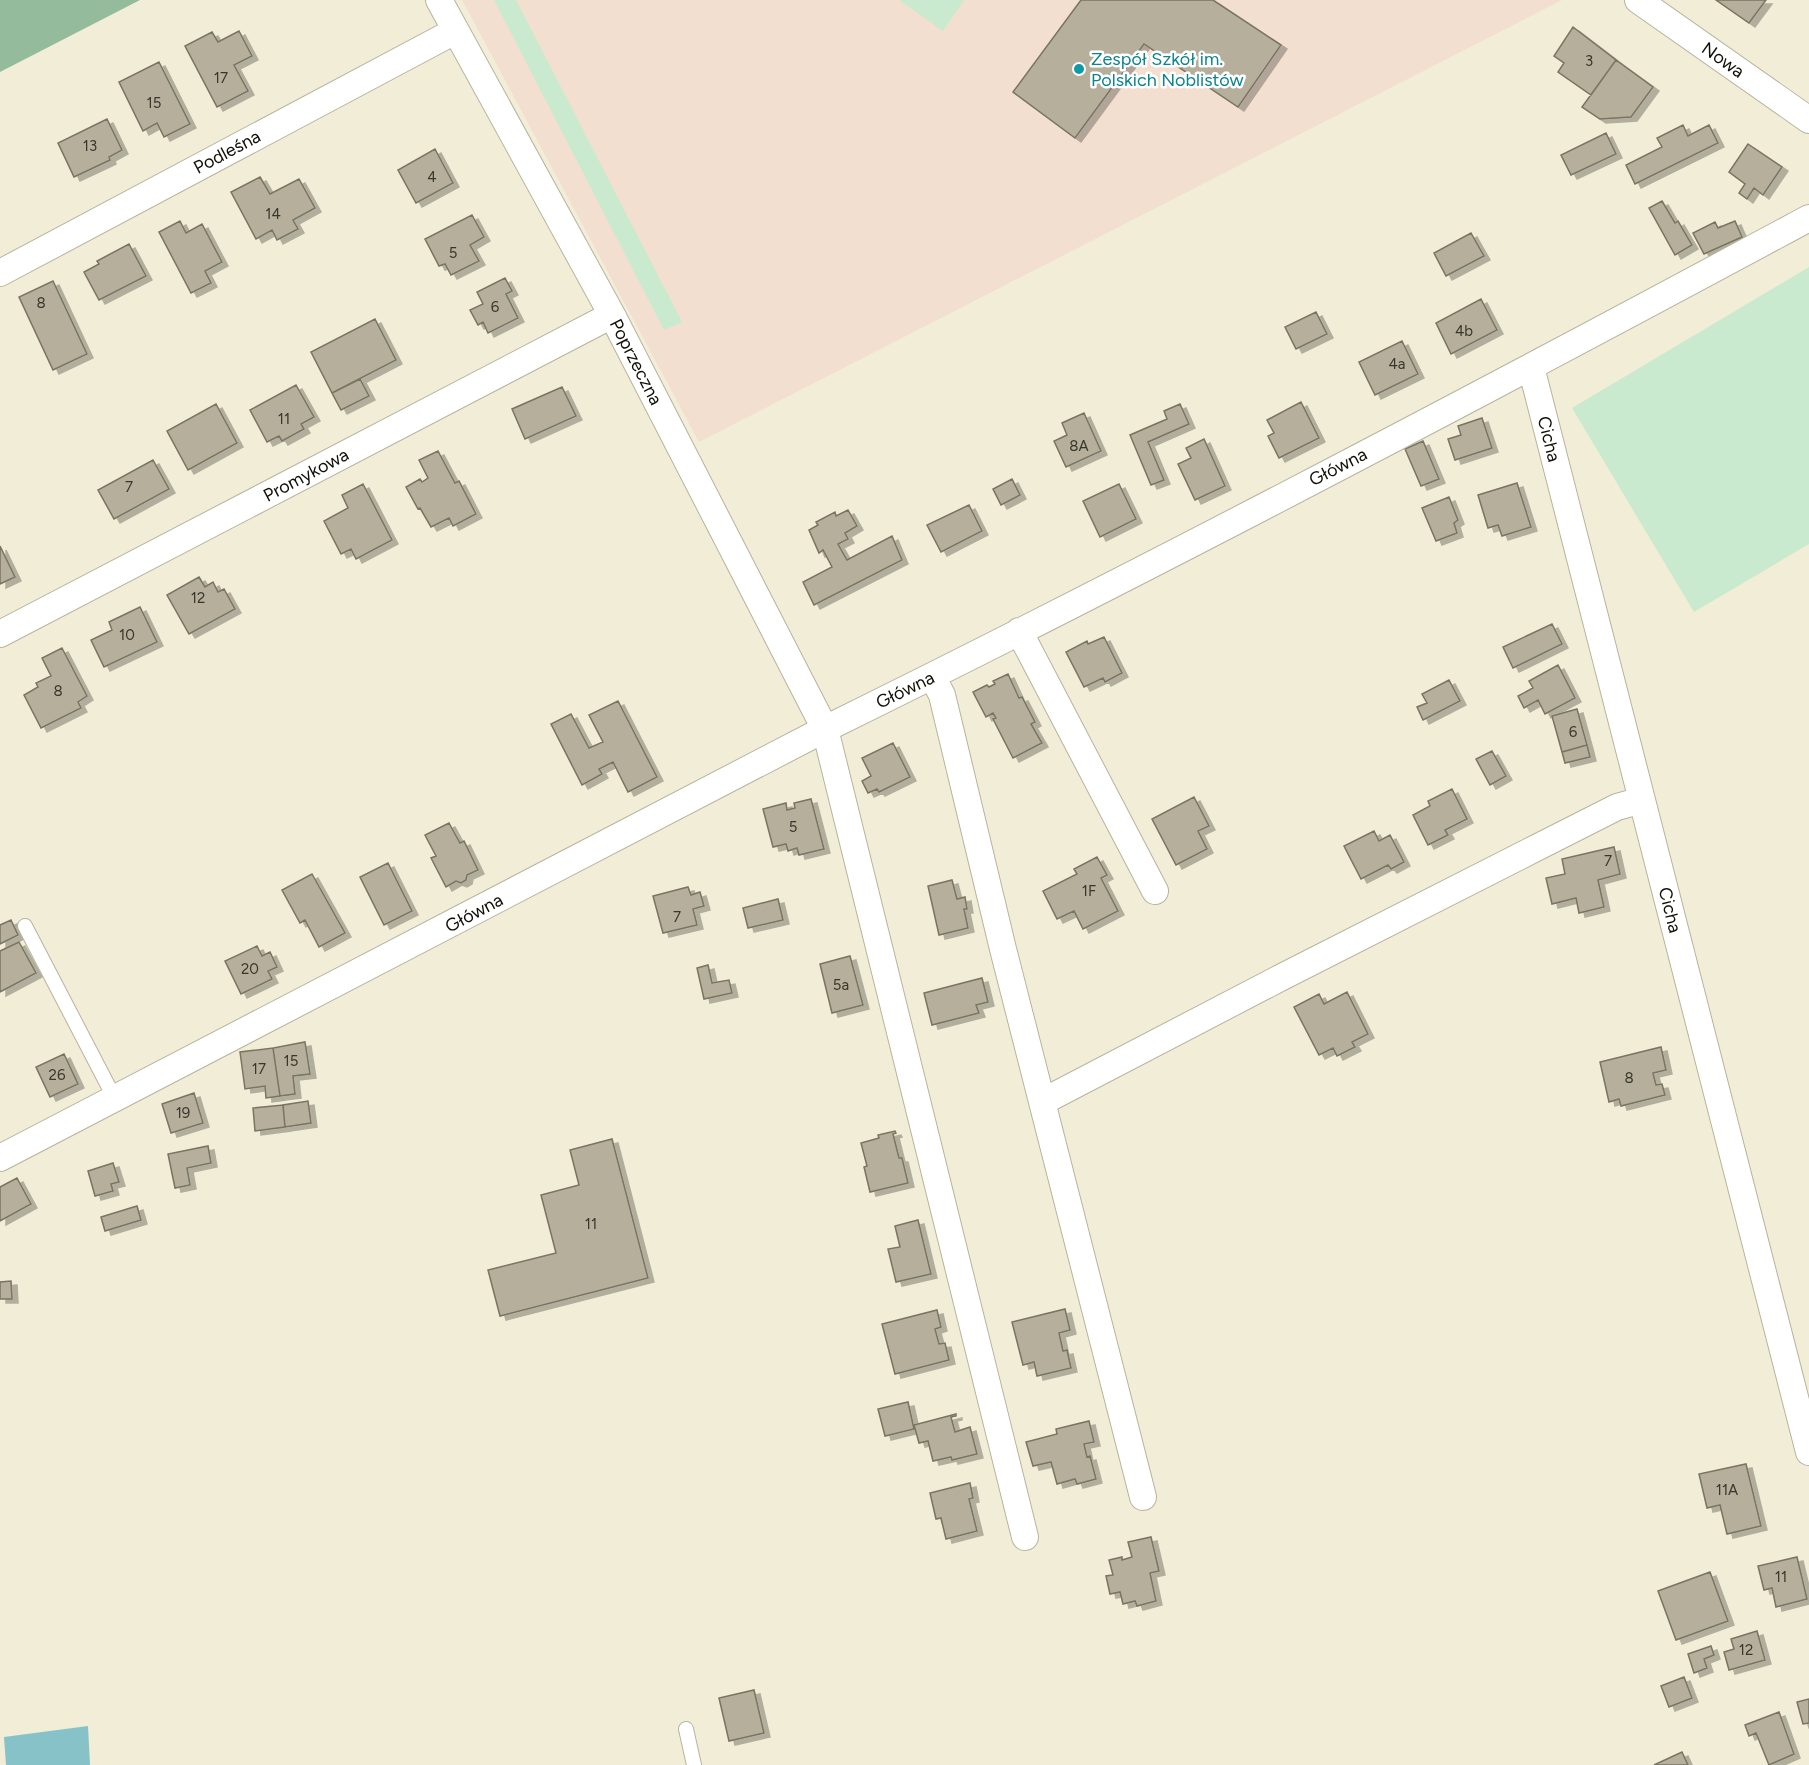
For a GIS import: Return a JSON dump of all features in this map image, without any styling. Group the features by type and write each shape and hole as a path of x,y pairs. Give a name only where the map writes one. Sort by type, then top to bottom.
{"street":[{"name":"Poprzeczna","path":"439,0 612,315 825,729 1025,1537"},
{"name":"Nowa","path":"1654,4 1809,120"},
{"name":"Podleśna","path":"0,273 455,31"},
{"name":"Główna","path":"0,1158 825,729 933,676 1531,368 1809,218"},
{"name":"Promykowa","path":"0,634 612,315"},
{"name":"Cicha","path":"1531,368 1809,1452"},
{"path":"1019,631 1155,891"},
{"path":"933,676 942,695 1000,938 1143,1497"},
{"path":"1042,1102 1617,807 1642,800"}],"lane":[{"path":"25,926 115,1098"},
{"path":"686,1729 694,1765"}],"shaded area":[{"path":"462,0 1562,0 699,442"}],"green space":[{"path":"0,0 140,0 0,72"},
{"path":"494,0 516,0 682,322 664,330"},
{"path":"899,0 964,0 943,31"},
{"path":"1809,267 1809,544 1694,612 1572,408"}],"water":[{"path":"88,1726 90,1765 6,1765 4,1737"}],"building":[{"name":"Zespół Szkół im. Polskich Noblistów","path":"1081,0 1213,0 1281,45 1238,107 1144,44 1075,138 1013,92"},
{"path":"1716,0 1766,0 1749,23"},
{"path":"1573,27 1616,60 1591,95 1558,72 1564,63 1554,56"},
{"path":"239,31 252,56 234,65 248,91 217,107 185,46 212,32 218,42"},
{"path":"1616,60 1653,87 1631,117 1600,119 1582,107"},
{"path":"159,62 190,124 164,137 157,123 143,131 119,82"},
{"path":"107,119 122,150 109,157 110,160 74,177 58,143"},
{"path":"1683,125 1688,136 1709,125 1718,143 1635,184 1626,165 1662,147 1657,138"},
{"path":"1606,133 1616,154 1571,175 1561,155"},
{"path":"1748,144 1782,167 1763,195 1754,188 1747,199 1739,193 1745,184 1729,172"},
{"path":"435,149 453,183 416,203 398,170"},
{"path":"260,177 270,194 299,179 315,208 293,220 298,229 277,240 272,230 256,239 231,192"},
{"path":"1662,201 1675,223 1678,221 1692,245 1675,255 1649,208"},
{"path":"472,215 484,237 470,245 479,261 451,275 445,264 439,266 425,239"},
{"path":"180,221 186,233 202,224 222,262 205,271 211,283 191,293 159,232"},
{"path":"1735,221 1742,237 1704,254 1693,233 1715,222 1718,228"},
{"path":"1471,233 1484,256 1446,276 1434,253"},
{"path":"129,244 146,276 99,300 84,272 99,264 97,261"},
{"path":"505,278 512,291 506,294 518,318 488,333 483,322 478,325 470,310 483,304 477,292"},
{"path":"53,281 87,354 53,370 19,297"},
{"path":"1481,299 1497,330 1451,354 1436,323"},
{"path":"1316,312 1327,334 1296,349 1285,327"},
{"path":"375,319 396,360 332,393 311,352"},
{"path":"1402,341 1418,374 1375,395 1359,362"},
{"path":"360,379 369,396 341,410 332,393"},
{"path":"296,385 314,417 301,424 304,429 282,441 279,436 267,442 250,410"},
{"path":"562,387 576,416 525,439 512,409"},
{"path":"1301,402 1319,438 1279,458 1268,436 1274,433 1267,420"},
{"path":"216,404 237,443 188,470 167,431"},
{"path":"1180,404 1189,424 1148,442 1164,480 1151,485 1130,435 1167,419 1164,411"},
{"path":"1084,413 1101,451 1066,467 1054,441 1067,435 1062,423"},
{"path":"1482,418 1492,448 1455,460 1448,439 1461,435 1458,426"},
{"path":"1204,439 1225,486 1195,500 1178,464 1191,458 1186,448"},
{"path":"1423,441 1439,479 1421,486 1405,449"},
{"path":"438,451 455,483 459,481 476,514 453,526 449,518 431,527 406,487 420,479 422,482 428,478 419,460"},
{"path":"153,460 169,489 114,519 98,490"},
{"path":"1012,479 1020,495 1001,505 993,489"},
{"path":"1517,483 1531,527 1502,536 1498,525 1488,528 1478,495"},
{"path":"363,484 392,540 356,559 351,549 341,554 324,521 348,508 342,495"},
{"path":"1119,484 1136,519 1100,537 1083,501"},
{"path":"1449,497 1458,520 1454,523 1457,533 1436,541 1422,508"},
{"path":"969,505 982,531 941,552 927,525"},
{"path":"848,510 857,526 845,533 848,539 838,544 847,560 892,536 902,560 814,605 803,582 832,567 823,550 819,553 809,530 818,525 816,522 835,512 836,516"},
{"path":"0,546 15,577 0,584"},
{"path":"199,577 205,587 213,582 218,592 224,589 235,609 189,634 167,595"},
{"path":"140,607 157,642 104,667 91,640 112,630 109,622"},
{"path":"1552,624 1562,644 1513,668 1503,647"},
{"path":"1104,637 1122,673 1105,682 1103,678 1084,687 1066,652 1087,641 1088,644"},
{"path":"62,648 87,696 78,702 81,708 41,728 24,695 38,687 36,683 51,676 42,658"},
{"path":"1558,665 1575,698 1545,714 1538,700 1524,708 1518,696 1533,688 1529,681"},
{"path":"1008,674 1019,698 1022,697 1035,722 1031,724 1042,743 1013,758 993,719 996,718 993,713 986,717 973,692 995,684 993,681"},
{"path":"1449,680 1460,701 1423,720 1417,707 1427,703 1422,694"},
{"path":"618,701 657,777 628,792 613,762 599,769 602,774 582,785 551,724 571,714 589,748 603,742 589,715"},
{"path":"1577,709 1587,745 1562,752 1552,716"},
{"path":"893,743 910,777 879,792 877,789 868,793 862,781 871,776 862,758"},
{"path":"1587,745 1590,757 1565,763 1562,752"},
{"path":"1492,751 1506,776 1490,785 1476,759"},
{"path":"1452,789 1467,819 1445,830 1448,835 1428,845 1413,815 1430,806 1428,801"},
{"path":"1194,797 1209,826 1198,831 1207,849 1176,865 1152,819"},
{"path":"811,799 824,849 799,855 797,848 788,851 786,844 773,847 763,809 786,803 787,810 795,808 794,803"},
{"path":"449,823 460,843 464,841 478,870 467,875 466,880 461,883 456,881 446,887 431,858 436,856 425,835"},
{"path":"1374,831 1379,841 1390,835 1404,862 1391,869 1388,865 1361,879 1344,846"},
{"path":"1614,847 1620,874 1598,880 1604,907 1579,913 1576,898 1552,904 1546,878 1565,874 1562,859"},
{"path":"1097,857 1107,875 1101,878 1118,911 1083,929 1074,911 1057,919 1043,891 1077,874 1074,869"},
{"path":"388,863 412,911 384,925 360,877"},
{"path":"312,874 345,933 319,947 305,920 300,923 282,890"},
{"path":"952,880 957,899 965,897 967,909 964,909 968,928 939,935 928,886"},
{"path":"688,887 691,895 700,892 704,906 693,909 697,925 663,933 653,896"},
{"path":"778,899 783,920 748,928 743,908"},
{"path":"11,920 18,935 0,944 0,925"},
{"path":"19,942 36,973 0,992 0,951"},
{"path":"257,946 262,956 270,952 277,967 268,971 272,979 241,994 225,961"},
{"path":"850,956 863,1005 832,1013 820,964"},
{"path":"708,965 712,983 729,980 732,993 704,999 697,968"},
{"path":"982,978 988,1002 976,1005 979,1013 932,1025 924,993"},
{"path":"1347,992 1368,1034 1352,1042 1355,1047 1337,1056 1333,1048 1319,1055 1294,1007 1319,994 1324,1004"},
{"path":"305,1042 310,1074 293,1076 295,1094 280,1096 273,1048"},
{"path":"1661,1047 1666,1070 1653,1073 1656,1085 1662,1084 1665,1095 1621,1106 1619,1099 1609,1102 1600,1062"},
{"path":"273,1048 280,1096 266,1098 265,1086 245,1089 240,1052"},
{"path":"64,1054 78,1084 50,1097 36,1067"},
{"path":"194,1093 203,1123 171,1133 162,1104"},
{"path":"308,1101 311,1123 285,1127 283,1105"},
{"path":"283,1105 285,1127 255,1131 253,1108"},
{"path":"895,1131 896,1133 893,1134 899,1158 902,1158 908,1183 870,1192 861,1143 879,1138 878,1135"},
{"path":"612,1139 648,1278 500,1316 488,1270 556,1253 541,1195 579,1185 570,1150"},
{"path":"208,1146 211,1163 187,1168 190,1185 175,1188 168,1154"},
{"path":"113,1163 119,1182 111,1184 113,1191 95,1196 88,1171"},
{"path":"17,1178 31,1204 0,1221 0,1187"},
{"path":"137,1206 141,1220 105,1231 101,1217"},
{"path":"918,1220 931,1274 896,1282 888,1249 900,1247 895,1226"},
{"path":"11,1281 12,1299 0,1299 0,1282"},
{"path":"1065,1309 1070,1330 1059,1333 1063,1351 1067,1350 1071,1368 1037,1376 1034,1362 1023,1365 1012,1322"},
{"path":"937,1310 941,1327 935,1329 939,1344 945,1343 949,1360 895,1374 882,1324"},
{"path":"908,1402 914,1429 885,1436 878,1409"},
{"path":"956,1414 951,1417 955,1432 970,1427 977,1454 952,1460 951,1457 933,1461 928,1441 919,1443 914,1425"},
{"path":"1089,1421 1094,1442 1084,1444 1096,1479 1077,1484 1075,1479 1057,1484 1051,1462 1033,1466 1026,1442 1057,1434 1056,1429"},
{"path":"1746,1464 1761,1526 1727,1534 1720,1505 1707,1508 1699,1474"},
{"path":"970,1483 973,1498 969,1499 977,1531 946,1539 941,1518 936,1519 930,1493"},
{"path":"1151,1537 1159,1571 1150,1573 1156,1601 1137,1606 1135,1601 1123,1604 1120,1592 1110,1594 1106,1576 1113,1575 1109,1560 1132,1557 1128,1542"},
{"path":"1797,1557 1807,1599 1776,1607 1772,1588 1764,1590 1758,1566"},
{"path":"1710,1572 1728,1621 1676,1640 1658,1591"},
{"path":"1757,1631 1765,1660 1729,1670 1724,1652 1734,1649 1731,1639"},
{"path":"1711,1646 1714,1655 1704,1659 1707,1668 1694,1673 1688,1654"},
{"path":"1684,1677 1692,1698 1669,1707 1661,1686"},
{"path":"754,1690 764,1733 729,1741 719,1698"},
{"path":"1809,1699 1809,1723 1803,1724 1797,1702"},
{"path":"1779,1712 1794,1754 1769,1765 1756,1733 1749,1736 1745,1725"},
{"path":"1682,1752 1688,1765 1654,1765"}],"place":[{"name":"Zespół Szkół im. Polskich Noblistów","path":"1079,69"}]}
